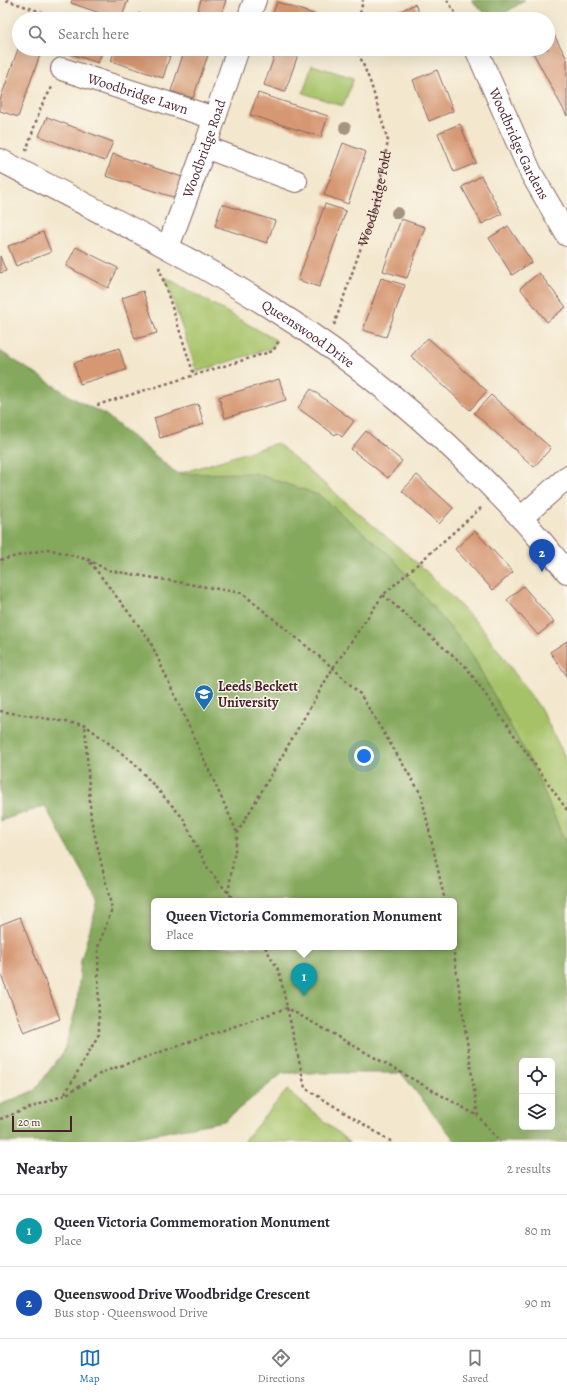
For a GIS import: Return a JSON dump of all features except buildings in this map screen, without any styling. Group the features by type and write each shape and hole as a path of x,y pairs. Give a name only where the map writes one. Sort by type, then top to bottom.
{"street":[{"path":"250,12 254,0"},
{"name":"Woodbridge Road","path":"168,247 205,147 236,56"},
{"name":"Woodbridge Gardens","path":"479,56 531,173 567,235"},
{"name":"Woodbridge Lawn","path":"62,69 214,118"},
{"path":"205,147 296,181"},
{"name":"Queenswood Drive","path":"0,160 168,247 272,308 327,346 368,376 436,433 521,518 567,572"},
{"path":"521,518 567,477"}],"path":[{"path":"6,0 41,12"},
{"path":"360,12 363,0"},
{"path":"447,0 455,12"},
{"name":"Woodbridge Fold","path":"327,346 375,207 388,141 371,84 360,56"},
{"path":"19,170 41,107 62,69"},
{"path":"168,247 157,262 194,375"},
{"path":"97,405 273,351 291,321"},
{"path":"228,893 238,832 333,668 383,595 497,493"},
{"path":"0,560 48,549 89,560 107,570 242,593 333,668 360,694 421,794 444,898"},
{"path":"89,560 149,639 238,832"},
{"path":"383,595 466,667 567,810"},
{"path":"0,711 85,725 133,762 183,818 208,869 232,898"},
{"path":"65,1095 99,1034 98,947 112,909 91,819 85,725"},
{"path":"266,950 279,971 305,1088 392,1142"},
{"path":"453,950 478,1116"},
{"path":"0,1119 65,1095 103,1072 287,1008 478,1116 500,1142"}],"green space":[{"path":"471,0 525,0 507,12 484,12"},
{"path":"312,65 354,78 343,106 303,93"},
{"path":"165,277 276,340 272,348 197,372"},
{"name":"Leeds Beckett University","path":"0,351 78,401 106,415 178,474 254,473 319,495 391,556 471,653 533,767 567,846 567,1142 456,1142 401,1073 283,1073 224,1121 112,1142 0,1142 0,1105 35,1090 64,1051 77,1004 81,960 98,901 45,806 0,821"},
{"path":"277,443 425,570 483,629 542,711 567,761 567,846 533,767 471,653 178,474"},
{"path":"287,1090 349,1142 243,1142"}],"place":[{"name":"Queenswood Drive Woodbridge Crescent","path":"542,572"},
{"name":"Leeds Beckett University","path":"204,711"},
{"name":"Queen Victoria Commemoration Monument","path":"304,996"}]}
